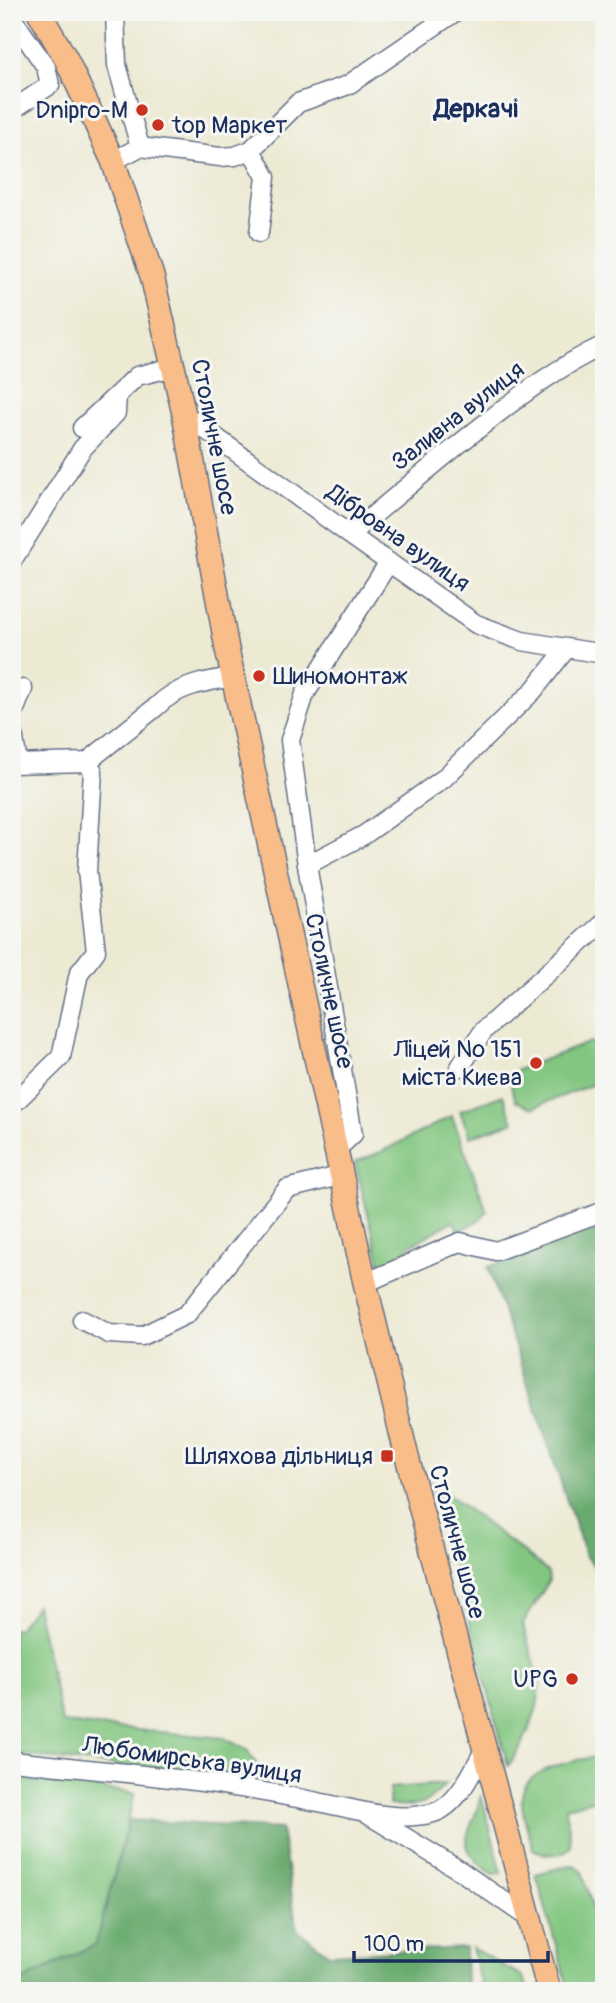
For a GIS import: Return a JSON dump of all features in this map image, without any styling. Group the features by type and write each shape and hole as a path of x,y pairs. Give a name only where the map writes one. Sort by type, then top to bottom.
{"main road":[{"name":"Столичне шосе","path":"39,12 65,58 113,161 152,276 184,414 227,649 365,1283 405,1449 549,1991"}],"street":[{"path":"115,12 117,65 140,147"},
{"path":"113,161 140,147 220,156 234,156 251,150 298,103 348,85 455,12"},
{"path":"12,23 17,25 46,67 50,85 12,110"},
{"path":"251,150 266,177 259,233"},
{"name":"Заливна вулиця","path":"350,535 525,391 584,354 604,345"},
{"path":"82,428 137,376 174,367"},
{"path":"12,561 82,449 116,414 117,396"},
{"name":"Дібровна вулиця","path":"184,414 476,624 522,641 604,654"},
{"path":"337,1149 353,1133 307,865 290,740 305,694 389,562"},
{"path":"307,865 364,835 443,779 533,691 567,649"},
{"path":"12,725 15,764 87,762 156,708 165,697 195,684 234,677"},
{"path":"12,717 23,689"},
{"path":"12,1105 61,1057 79,973 96,951 87,871 93,771 87,762"},
{"path":"460,1067 484,1030 604,922"},
{"path":"82,1320 109,1334 142,1336 187,1314 287,1189 343,1175"},
{"path":"365,1283 460,1241 496,1251 604,1211"},
{"name":"Любомирська вулиця","path":"12,1761 224,1786 319,1802 364,1813 412,1816 436,1812 454,1799 471,1776 485,1748"},
{"name":"Любомирська вулиця","path":"364,1813 459,1870 530,1919"}],"green space":[{"path":"590,1042 604,1049 604,1080 532,1108 516,1101 511,1086 517,1070"},
{"path":"503,1095 513,1122 470,1137 460,1111"},
{"path":"452,1116 487,1211 481,1219 459,1231 453,1221 408,1247 407,1259 388,1266 380,1262 355,1162 381,1152"},
{"path":"604,1223 604,1578 586,1557 488,1267"},
{"path":"432,1482 548,1573 549,1581 523,1624 538,1676 537,1705 525,1738 508,1766"},
{"path":"36,1605 62,1723 224,1738 247,1750 264,1778 261,1781 12,1754 12,1629 18,1629"},
{"path":"604,1755 604,1797 566,1807 570,1848 552,1854 533,1849 522,1808 525,1786 543,1771 555,1766"},
{"path":"12,1778 135,1793 96,1944 12,1986"},
{"path":"446,1784 422,1804 389,1805 390,1788"},
{"path":"481,1795 502,1873 493,1874 479,1863 467,1846 469,1829"},
{"path":"129,1820 281,1829 297,1930 329,1954 465,1948 466,1991 12,1991 12,1986 96,1944"},
{"path":"571,1865 582,1871 604,1949 602,1991 569,1991 536,1874"},
{"path":"472,1948 522,1976 529,1991 482,1991"}],"place":[{"name":"Dnipro-M","path":"142,110"},
{"name":"top Маркет","path":"158,125"},
{"name":"Шиномонтаж","path":"259,676"},
{"name":"Ліцей № 151 міста Києва","path":"536,1063"},
{"name":"Шляхова дільниця","path":"387,1456"},
{"name":"UPG","path":"572,1679"}],"district":[{"name":"Деркачі","path":"476,109"}]}
